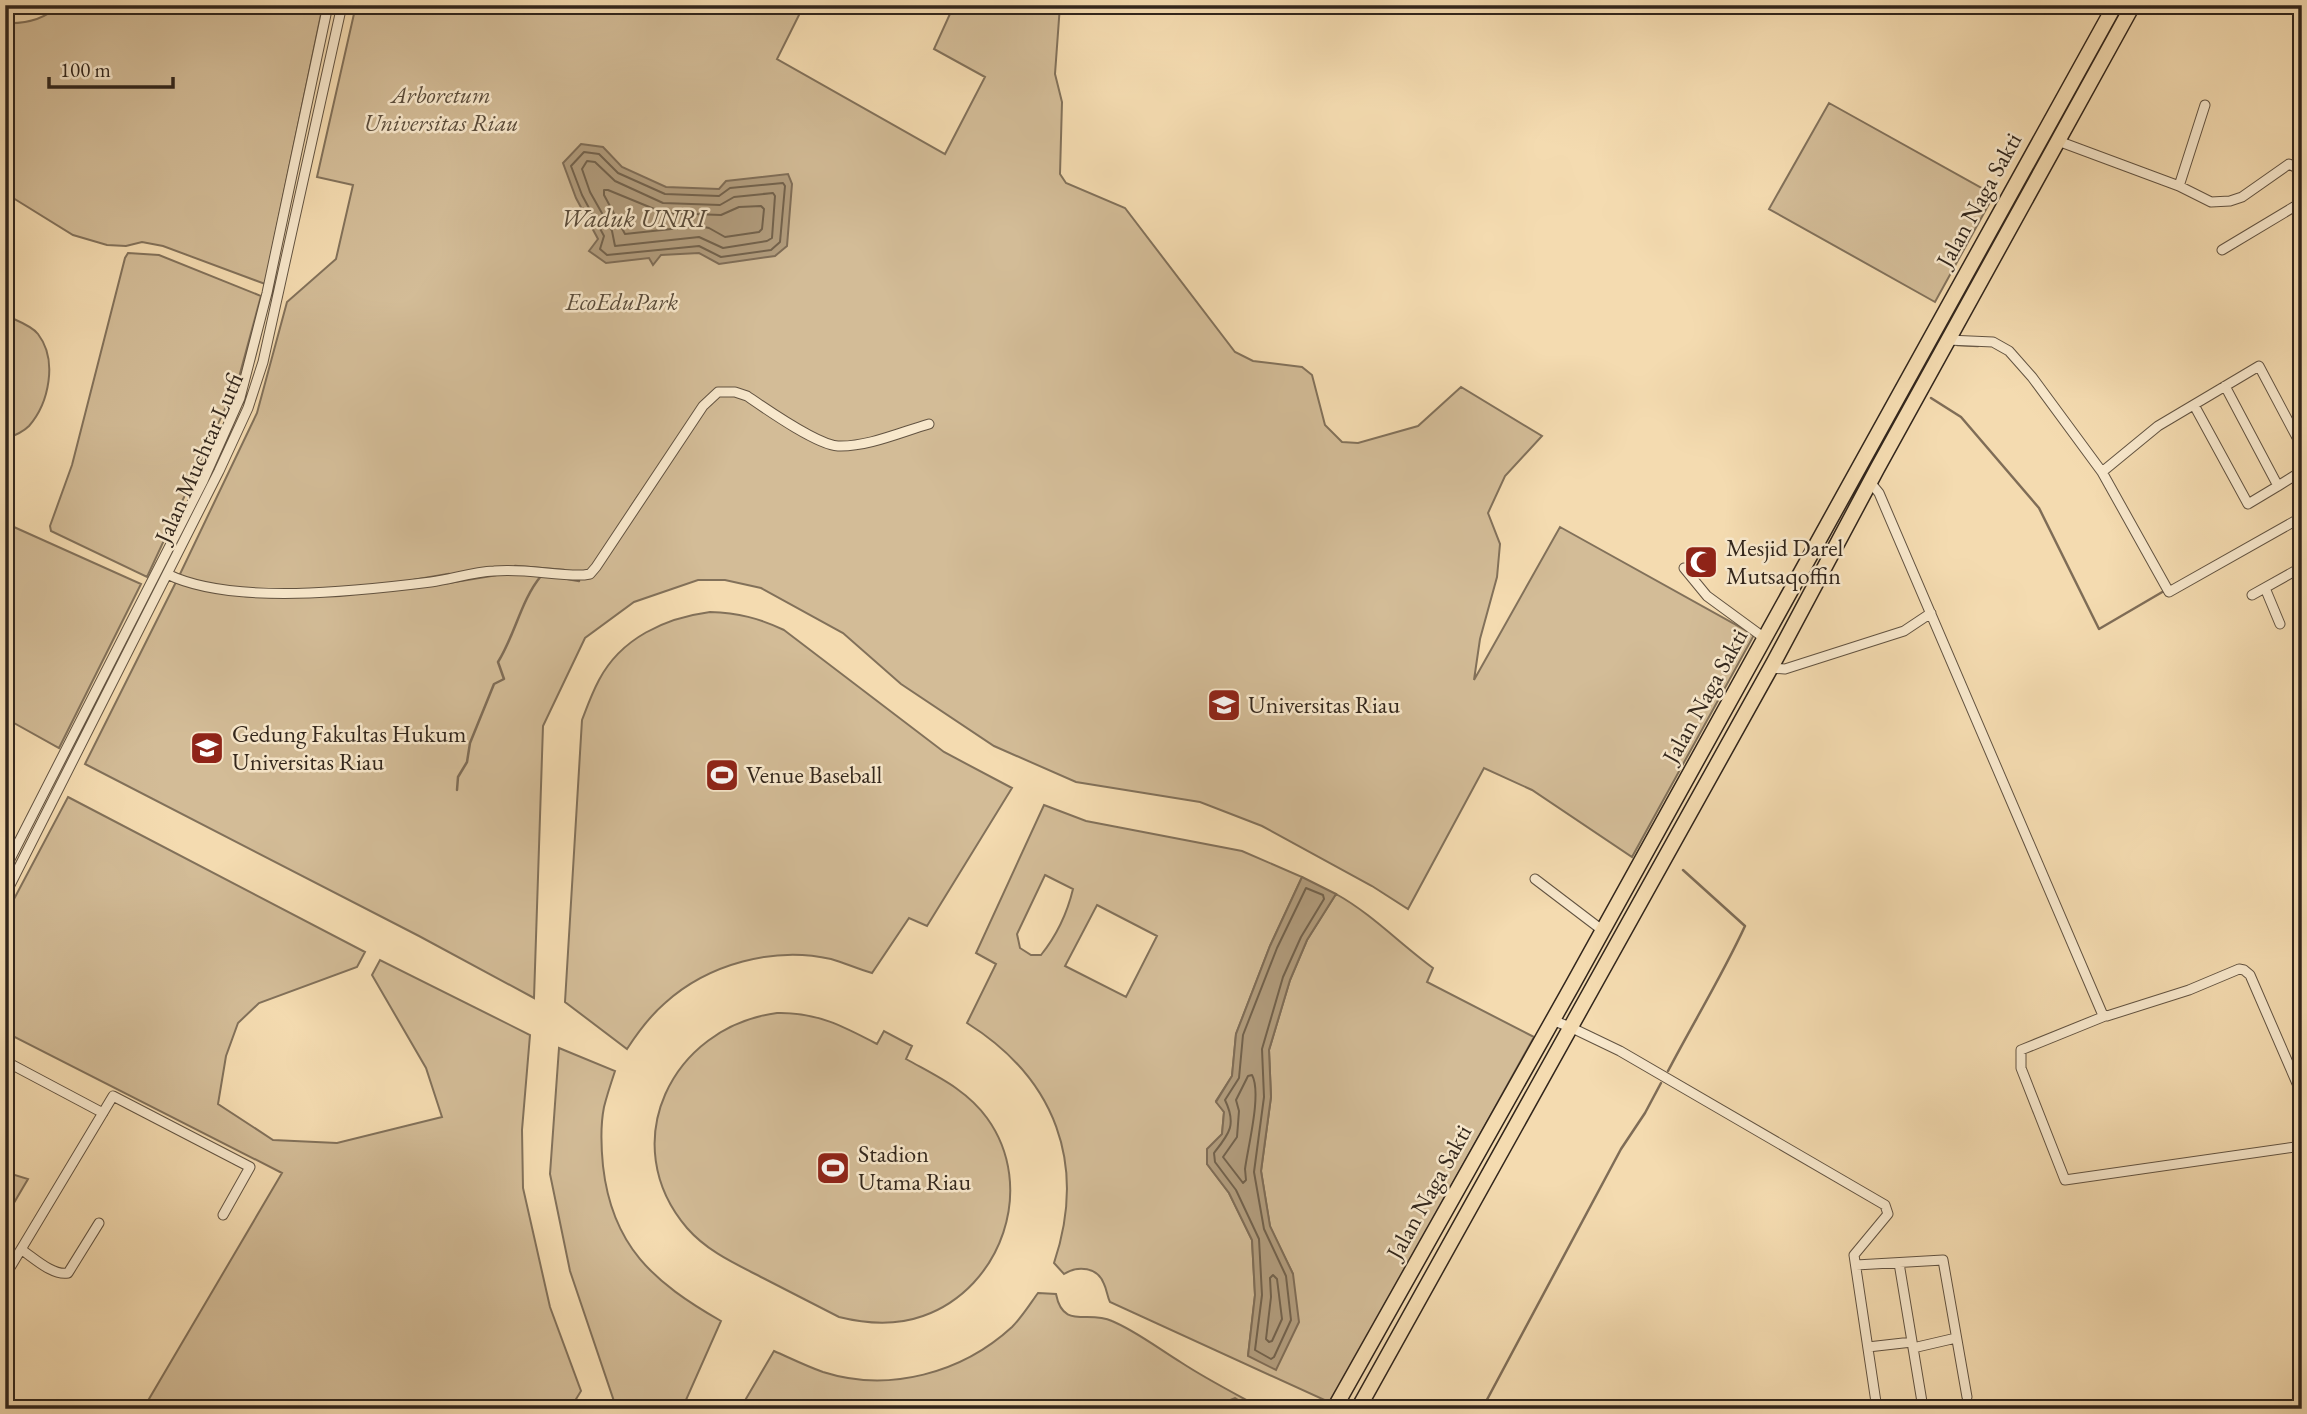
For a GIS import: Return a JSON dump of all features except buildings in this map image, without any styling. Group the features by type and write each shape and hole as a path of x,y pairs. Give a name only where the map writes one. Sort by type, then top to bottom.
{"main road":[{"name":"Jalan Naga Sakti","path":"1334,1409 2115,5"},
{"name":"Jalan Naga Sakti","path":"1358,1409 1770,668 2133,5"}],"street":[{"name":"Jalan Muchtar Lutfi","path":"5,869 237,408 253,356 328,5"},
{"name":"Jalan Muchtar Lutfi","path":"5,895 231,446 253,395 278,298 342,5"},
{"path":"2179,186 2205,105"},
{"path":"2058,141 2179,186 2199,198 2220,203 2242,197 2289,164 2297,168 2302,181"},
{"path":"2222,250 2302,202"},
{"path":"1948,340 1993,342 2009,351 2032,377 2102,472 2169,592 2302,517"},
{"path":"2102,472 2158,426 2259,366 2302,447"},
{"path":"2225,386 2278,486"},
{"path":"167,575 192,583 253,594 433,582 491,571 518,569 584,575 596,567 703,406 718,392 735,392 747,396 813,437 838,446 868,442 929,424"},
{"path":"2193,405 2248,504 2302,471"},
{"path":"1870,482 1879,493 2105,1016"},
{"path":"2252,595 2302,567"},
{"path":"1684,568 1707,596 1763,637"},
{"path":"2265,588 2280,624"},
{"path":"1770,668 1785,669 1904,631 1931,614"},
{"path":"1535,879 1602,930"},
{"path":"2302,1095 2250,975 2244,970 2105,1016 2021,1050 2021,1068 2066,1180 2302,1146"},
{"path":"1552,1020 1620,1051 1885,1205 1888,1214 1854,1255 1877,1409"},
{"path":"5,1061 103,1113"},
{"path":"5,1276 113,1096 250,1167 223,1216"},
{"path":"22,1250 56,1271 68,1273 99,1223"},
{"path":"1856,1265 1942,1260 1967,1397"},
{"path":"1899,1263 1923,1408"},
{"path":"1868,1347 1912,1345 1956,1338"}],"green space":[{"path":"59,5 323,5 265,284 163,246 142,242 126,246 107,245 73,235 5,193 5,23 34,20"},
{"name":"EcoEduPark","path":"356,5 804,5 777,59 945,154 985,77 934,49 954,5 1060,5 1055,74 1062,102 1060,174 1066,183 1125,208 1235,352 1253,361 1302,367 1312,375 1325,425 1342,442 1358,443 1418,426 1461,387 1542,436 1505,476 1488,513 1500,544 1497,577 1480,639 1474,680 1560,527 1754,635 1632,857 1532,790 1484,768 1408,909 1372,886 1262,826 1200,802 1076,782 994,746 901,684 843,633 761,588 725,580 698,580 634,602 585,638 543,726 534,998 85,764 257,413 287,302 336,259 353,185 317,177"},
{"path":"1829,103 1994,195 1935,302 1769,209"},
{"path":"128,253 159,255 261,296 238,381 147,577 51,531 50,526 72,465"},
{"path":"5,315 27,325 38,334 48,356 49,381 36,417 24,431 5,439"},
{"path":"5,523 141,584 59,748 5,718"},
{"path":"710,612 748,617 784,630 944,752 1012,788 927,926 909,918 872,973 831,959 809,956 765,957 743,962 721,969 682,989 654,1013 627,1049 565,1002 582,720 596,685 619,652 646,632 661,625"},
{"path":"68,797 365,952 357,967 259,1003 238,1023 226,1056 218,1104 273,1140 337,1143 442,1117 426,1068 372,975 380,960 530,1035 522,1130 523,1188 550,1307 581,1391 570,1409 166,1409 149,1399 282,1173 7,1033 5,1036 5,916"},
{"path":"1044,805 1086,821 1242,851 1302,877 1270,946 1236,1034 1232,1076 1216,1101 1224,1112 1222,1134 1207,1164 1229,1193 1252,1240 1255,1295 1248,1356 1293,1274 1270,1227 1261,1171 1271,1097 1269,1050 1290,980 1307,940 1336,894 1362,911 1433,968 1427,982 1534,1037 1331,1403 1110,1302 1101,1278 1092,1271 1075,1269 1064,1274 1054,1263 1063,1227 1067,1192 1064,1158 1056,1127 1042,1097 1023,1070 998,1045 967,1023 996,964 976,953","holes":["1045,875 1073,889 1052,940 1041,955 1031,955 1020,948 1017,934","1097,905 1157,936 1126,997 1065,966"]},
{"name":"Stadion Utama Riau","path":"777,1013 817,1018 841,1026 877,1044 884,1031 912,1046 906,1059 960,1091 987,1118 1002,1145 1009,1174 1010,1204 1003,1232 991,1259 973,1283 950,1302 923,1316 892,1323 839,1317 713,1251 687,1228 666,1195 656,1161 656,1127 665,1094 683,1065 708,1041 740,1023"},
{"path":"559,1048 615,1071 603,1114 602,1151 608,1194 626,1240 656,1276 675,1292 721,1321 682,1409 616,1407 570,1271 550,1174"},
{"path":"5,1172 28,1179 5,1218"},
{"path":"1038,1293 1056,1294 1059,1305 1070,1315 1103,1318 1121,1325 1263,1409 1253,1409 1235,1398 1207,1409 740,1409 774,1351 823,1372 848,1378 899,1379 923,1375 948,1367 992,1343 1016,1323"}],"water":[{"name":"Waduk UNRI","path":"581,144 603,147 622,167 666,187 719,189 726,181 788,174 792,184 787,246 775,256 719,264 699,253 661,255 653,265 649,258 606,263 589,251 598,239 576,198 563,163"},
{"path":"1302,877 1336,894 1307,940 1290,980 1269,1050 1271,1097 1261,1171 1270,1226 1293,1274 1299,1322 1276,1370 1248,1356 1255,1295 1252,1240 1229,1193 1207,1164 1207,1149 1222,1134 1224,1112 1216,1102 1232,1076 1236,1034 1270,946"}],"waterway":[{"path":"1957,345 1978,346"},
{"path":"1931,398 1961,417 2039,508 2099,629 2164,591 2163,588"},
{"path":"631,507 639,495"},
{"path":"515,566 564,570"},
{"path":"414,580 449,574"},
{"path":"447,583 496,575"},
{"path":"457,790 458,777 467,762 470,743 494,684 504,679 498,662 528,596 541,576"},
{"path":"568,579 579,581"},
{"path":"245,596 273,597"},
{"path":"1668,1071 1745,926 1683,870"},
{"path":"1482,1409 1621,1149 1661,1083"}],"place":[{"name":"Mesjid Darel Mutsaqoffin","path":"1701,562"},
{"name":"Universitas Riau","path":"1224,705"},
{"name":"Gedung Fakultas Hukum Universitas Riau","path":"207,748"},
{"name":"Venue Baseball","path":"722,775"},
{"name":"Stadion Utama Riau","path":"833,1168"}],"park label":[{"name":"Arboretum Universitas Riau","path":"441,109"}]}
